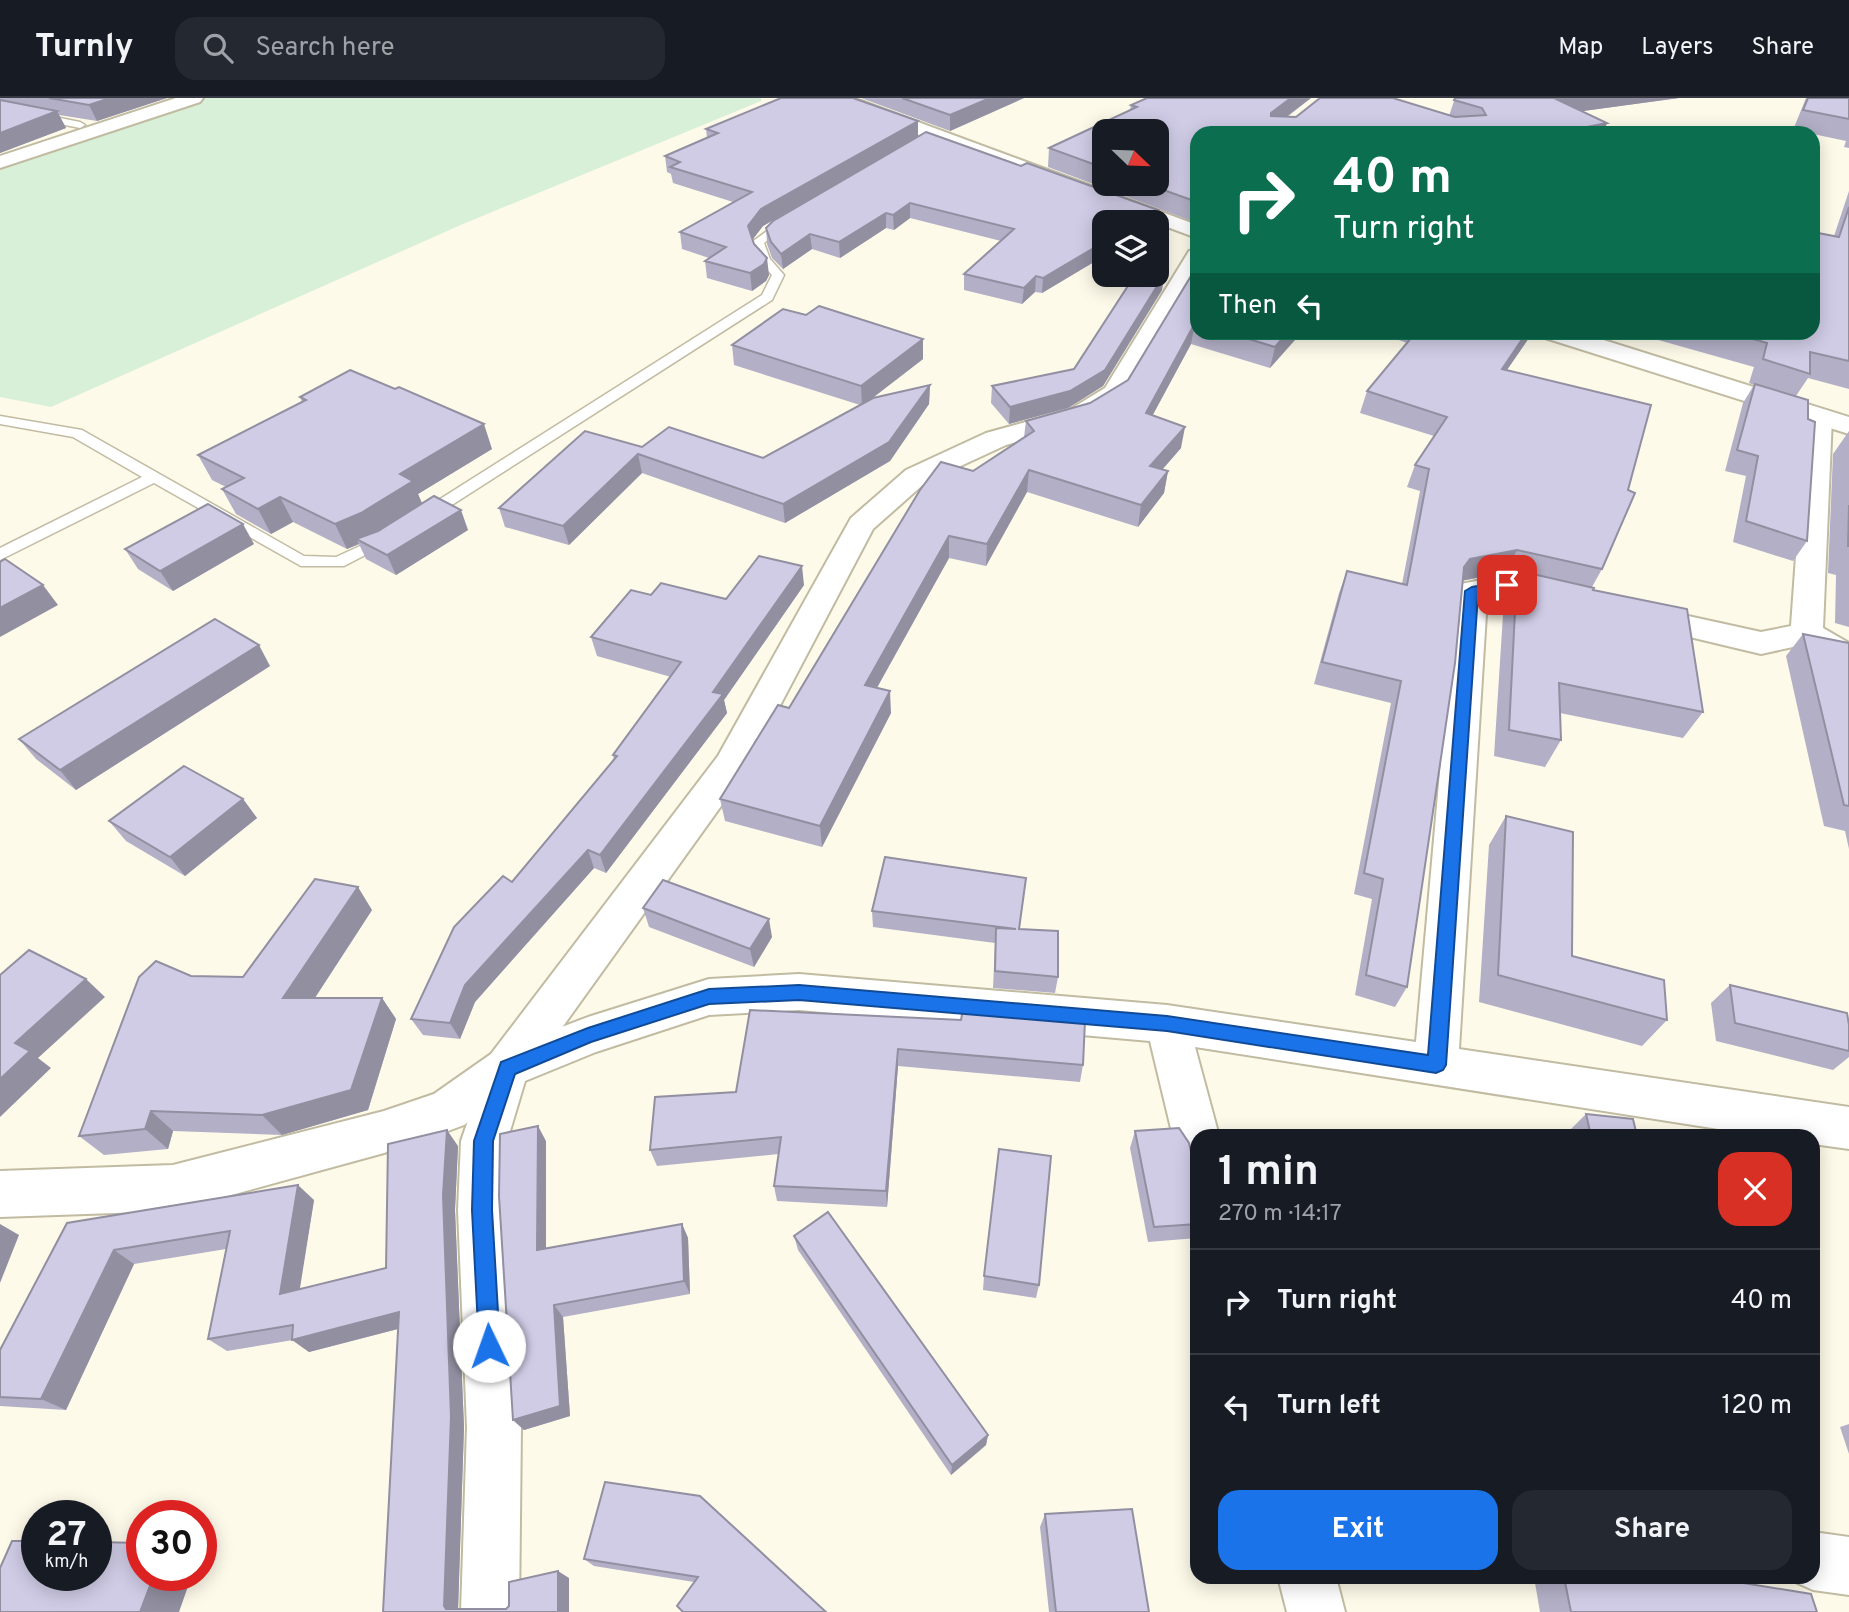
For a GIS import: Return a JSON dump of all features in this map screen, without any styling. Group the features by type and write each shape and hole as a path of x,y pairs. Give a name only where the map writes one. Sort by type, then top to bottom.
{"street":[{"path":"0,162 194,98"},
{"path":"836,98 1190,229"},
{"path":"490,1612 494,1427 482,1210 483,1155 484,1141 507,1068 731,765 861,524 916,476 996,439 1078,416 1115,393 1190,268"},
{"path":"1577,340 1840,420 1807,634"},
{"path":"1436,1065 1472,591 1507,585 1761,643 1807,634 1849,658"},
{"path":"0,1194 173,1188 384,1132 448,1110 507,1068 588,1035 709,997 799,992 1167,1024 1849,1128"},
{"path":"1167,1024 1194,1129"},
{"path":"1820,1562 1849,1566"},
{"path":"1309,1584 1316,1612"}],"lane":[{"path":"0,109 80,125"},
{"path":"912,148 936,134"},
{"path":"0,419 77,433 301,561 338,562 379,545 767,297 778,275 764,260 758,242 769,231 805,210"},
{"path":"0,555 154,477"}],"green space":[{"path":"203,98 761,98 761,101 463,224 51,407 0,397 0,167"}],"building":[{"path":"49,98 110,98 89,105"},
{"path":"781,98 853,98 918,121 761,209 748,226 754,244 767,258 764,264 750,273 705,261 726,247 680,232 752,192 670,167 680,162 665,156 718,133 706,129"},
{"path":"902,98 990,98 950,115"},
{"path":"1147,98 1291,98 1271,113 1271,116 1296,117 1320,98 1393,98 1455,117 1486,115 1482,108 1454,100 1455,98 1554,98 1607,123 1592,126 1190,126 1190,199 1169,192 1169,119 1111,119 1137,107 1131,105"},
{"path":"1808,98 1849,98 1849,119 1803,110"},
{"path":"0,100 57,111 0,133"},
{"path":"1092,128 1092,164 1049,148"},
{"path":"926,132 1021,166 1027,163 1092,186 1092,196 1119,196 1158,210 1092,210 1092,249 1043,278 1036,276 1024,288 964,274 1014,229 910,203 893,215 886,213 839,242 810,234 781,254 771,242 766,228 773,221"},
{"path":"1849,207 1849,361 1810,352 1810,374 1763,359 1767,343 1756,340 1820,340 1820,233 1839,237"},
{"path":"1190,278 1190,332 1146,413 1185,427 1150,466 1168,471 1141,505 1029,470 987,544 949,536 865,685 890,691 820,826 720,799 778,705 789,708 920,490 941,462 973,471 1034,431 1026,421 1090,403 1128,380"},
{"path":"1127,287 1157,287 1105,370 1070,391 1010,407 992,386 1074,369"},
{"path":"819,306 923,339 861,386 732,345 783,309 806,315"},
{"path":"1252,340 1281,340 1275,347"},
{"path":"1409,340 1522,340 1502,369 1651,405 1628,490 1635,493 1602,569 1517,550 1470,559 1464,567 1455,663 1407,987 1366,975 1383,879 1364,873 1401,681 1322,662 1347,571 1407,585 1429,469 1415,465 1447,417 1367,391"},
{"path":"350,370 395,389 399,387 484,424 400,474 413,481 361,513 335,524 280,497 258,509 222,489 244,478 198,455 306,400 300,397"},
{"path":"1755,384 1808,400 1808,419 1815,422 1807,541 1746,521 1758,456 1737,450"},
{"path":"930,385 889,442 783,504 638,454 563,526 499,508 585,431 642,447 669,427 763,458 873,398"},
{"path":"434,496 461,510 387,555 356,539 378,531"},
{"path":"208,504 243,524 160,571 125,549"},
{"path":"759,556 802,566 713,692 723,694 600,855 588,850 465,985 450,1023 411,1019 454,927 503,876 512,882 617,756 613,755 681,662 591,637 631,590 651,595 661,583 726,599"},
{"path":"5,559 43,585 0,608 0,562"},
{"path":"1520,571 1594,588 1593,590 1687,609 1703,712 1559,683 1561,740 1509,730 1517,572 1514,572"},
{"path":"215,619 259,645 60,770 19,739"},
{"path":"1803,634 1849,643 1849,806 1844,805"},
{"path":"184,766 243,799 170,857 109,821"},
{"path":"1506,816 1573,832 1572,956 1664,980 1667,1020 1498,975"},
{"path":"885,857 1026,878 1019,929 1058,931 1058,977 995,971 996,928 1016,929 872,911"},
{"path":"315,879 358,887 283,998 382,998 351,1090 262,1115 151,1111 145,1129 79,1136 139,977 156,961 191,976 243,977"},
{"path":"663,880 769,919 750,949 643,908"},
{"path":"29,950 86,979 15,1043 30,1051 0,1079 0,975"},
{"path":"1730,985 1847,1013 1849,1051 1735,1023"},
{"path":"963,1009 1085,1020 1083,1065 898,1049 886,1191 774,1186 781,1137 650,1150 655,1097 736,1092 750,1010 961,1020"},
{"path":"1586,1114 1633,1119 1635,1129 1589,1129"},
{"path":"538,1126 537,1250 682,1224 684,1281 554,1305 560,1406 513,1420 499,1196 500,1134"},
{"path":"1179,1128 1189,1143 1190,1224 1154,1227 1135,1131"},
{"path":"447,1130 443,1195 451,1417 444,1606 446,1609 506,1609 509,1606 509,1582 558,1571 558,1612 383,1612 399,1312 292,1340 293,1325 208,1339 230,1231 114,1250 41,1399 0,1397 0,1350 67,1223 298,1185 280,1294 386,1268 388,1144"},
{"path":"999,1149 1051,1156 1039,1285 984,1276"},
{"path":"828,1212 988,1435 952,1465 794,1236"},
{"path":"605,1482 700,1496 826,1612 683,1612 677,1606 698,1577 584,1559"},
{"path":"1132,1509 1149,1612 1056,1612 1045,1514"},
{"path":"12,1541 21,1541 21,1591 112,1591 112,1542 126,1543 126,1591 148,1591 140,1612 0,1612 0,1568"},
{"path":"1565,1584 1750,1584 1811,1594 1817,1612 1571,1612"}],"route":[{"path":"489,1346 482,1210 484,1141 507,1068 588,1035 709,997 799,992 1167,1024 1436,1065 1472,591 1507,585"}]}
